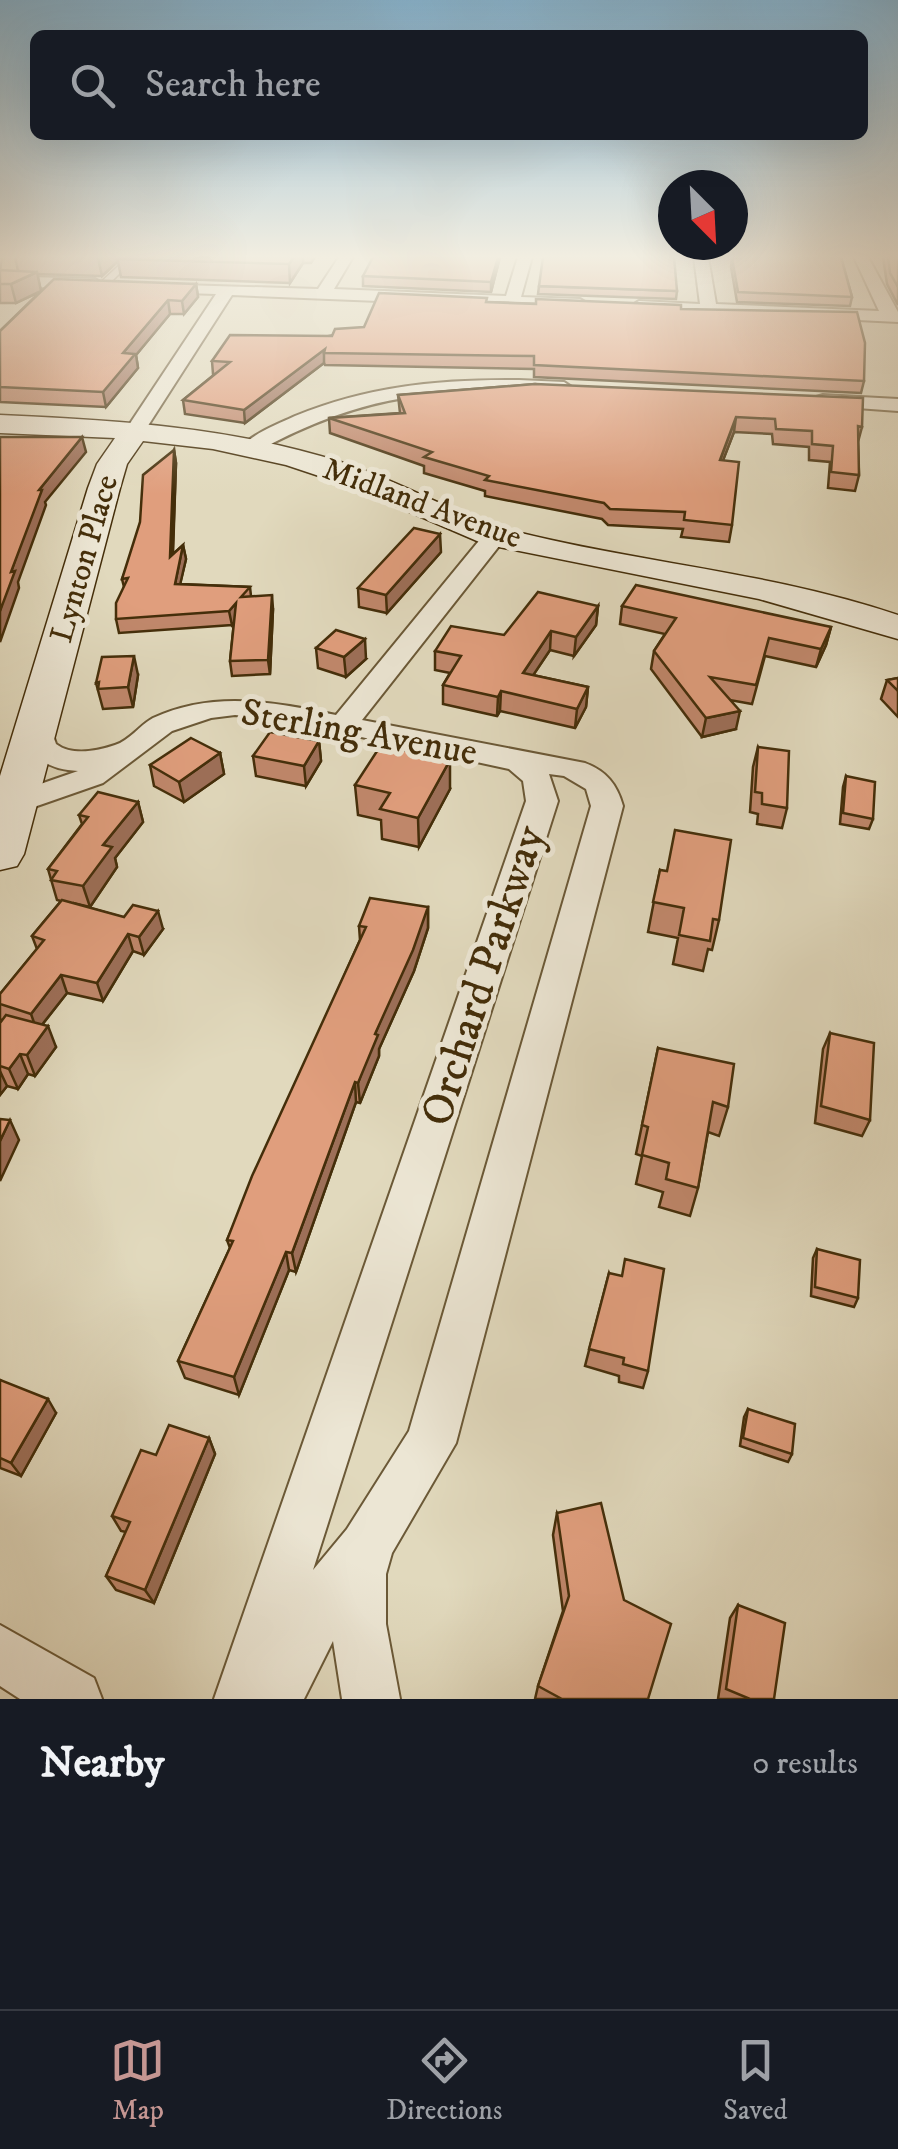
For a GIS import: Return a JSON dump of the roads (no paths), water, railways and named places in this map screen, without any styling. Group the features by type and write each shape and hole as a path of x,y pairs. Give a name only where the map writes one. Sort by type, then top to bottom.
{"street":[{"name":"Lynton Place","path":"0,854 7,805 37,724 112,464 196,336"},
{"path":"251,447 313,413 391,390 455,383 576,388"},
{"path":"807,400 898,405"},
{"name":"Midland Avenue","path":"0,424 135,431 251,447 338,471 438,517 495,536 824,605 898,628"},
{"path":"344,725 495,536"},
{"name":"Sterling Avenue","path":"37,724 42,747 68,762 98,758 187,715 235,707 344,725 518,762"},
{"name":"Sterling Avenue","path":"7,805 92,776 144,737"},
{"name":"Orchard Parkway","path":"274,1699 308,1628 431,1443 607,806 606,794 594,778 556,765 518,762"},
{"name":"Orchard Parkway","path":"243,1699 542,802 540,781 518,762"},
{"name":"Orchard Parkway","path":"369,1541 359,1574 358,1624 371,1699"},
{"path":"4,1662 73,1699"}]}
